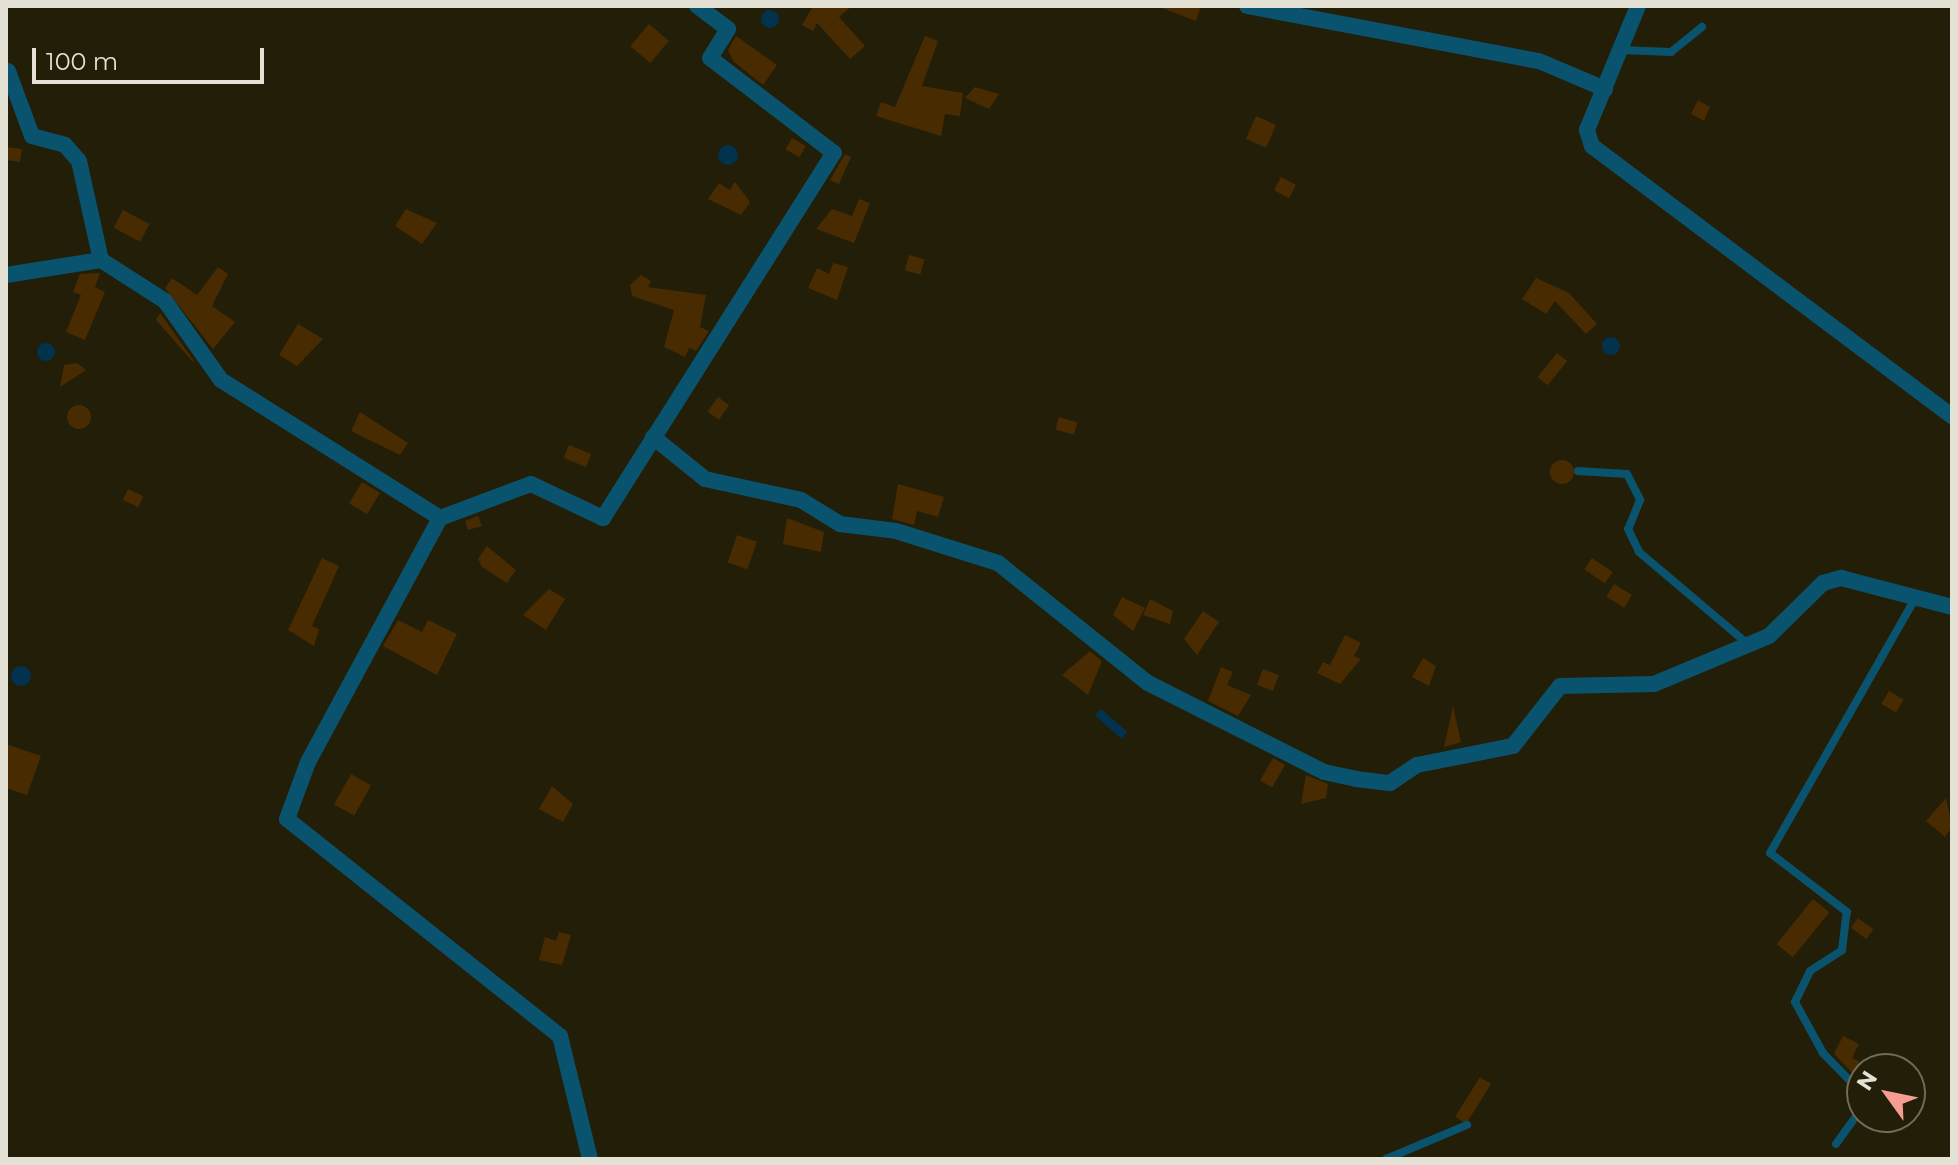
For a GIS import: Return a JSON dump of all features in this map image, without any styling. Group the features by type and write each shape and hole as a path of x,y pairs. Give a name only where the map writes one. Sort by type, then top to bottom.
{"street":[{"path":"590,1159 560,1036 287,819 308,762 440,518 531,484 603,518 834,153 710,58 728,29 697,6"},
{"path":"1247,6 1539,61 1605,89"},
{"path":"1638,6 1587,130 1592,146 1952,416"},
{"path":"8,71 32,136 65,145 79,161 101,260"},
{"path":"6,275 101,260 165,301 221,380 440,518"},
{"path":"653,437 705,479 801,500 840,524 896,531 998,563 1159,689 1324,772 1356,779 1390,783 1417,765 1513,746 1547,699 1573,681 1654,684 1769,636 1823,583 1841,578 1918,594 1952,607"}],"lane":[{"path":"1621,50 1671,52 1702,27"},
{"path":"1578,471 1627,474 1640,500 1628,529 1639,552 1749,645"},
{"path":"1846,1077 1823,1053 1795,1002 1810,971 1842,950 1847,912 1770,853 1823,772 1918,594"},
{"path":"1386,1159 1467,1125"},
{"path":"1836,1144 1846,1130"}],"water":[{"path":"766,10 774,10 779,19 777,26 766,28 761,23 761,15"},
{"path":"728,145 735,148 738,155 735,162 728,165 721,162 718,155 721,148"},
{"path":"1611,337 1620,346 1611,355 1602,346"},
{"path":"42,343 50,343 55,352 53,359 42,361 37,356 37,348"},
{"path":"21,666 28,669 31,676 28,683 21,686 14,683 11,676 14,669"},
{"path":"1101,709 1127,732 1122,739 1095,716"}],"building":[{"path":"813,6 852,6 839,17 865,46 850,59 817,23 813,31 802,25"},
{"path":"1157,6 1201,6 1196,21"},
{"path":"649,24 669,41 650,63 630,46"},
{"path":"736,36 777,65 763,85 733,61 728,50"},
{"path":"925,36 938,41 922,86 963,93 960,116 945,114 941,136 876,116 881,102 895,107"},
{"path":"975,87 999,94 989,109 965,98"},
{"path":"1698,100 1710,107 1704,121 1691,114"},
{"path":"1256,116 1276,125 1266,148 1246,139"},
{"path":"792,138 806,146 799,157 786,149"},
{"path":"6,147 22,149 20,162 6,160"},
{"path":"845,154 851,157 839,184 830,180"},
{"path":"1281,177 1296,185 1289,198 1274,190"},
{"path":"735,182 750,202 741,215 708,199 719,183 730,190"},
{"path":"859,199 870,203 854,243 816,229 832,209 852,216"},
{"path":"406,209 437,223 422,244 395,226"},
{"path":"123,210 149,224 140,242 114,228"},
{"path":"909,255 924,259 920,275 905,270"},
{"path":"833,263 848,267 837,300 808,288 817,268 829,274"},
{"path":"218,267 228,274 212,306 235,322 213,349 165,288 172,278 197,295"},
{"path":"100,273 95,287 105,292 85,340 66,332 81,295 73,292 80,274"},
{"path":"641,275 651,281 648,287 706,295 700,327 709,331 696,351 689,348 685,357 664,347 674,310 632,296 630,285"},
{"path":"1536,278 1569,293 1597,324 1586,334 1555,301 1546,314 1522,299"},
{"path":"160,313 194,361 193,362 156,320"},
{"path":"298,324 323,339 297,366 279,355"},
{"path":"1557,353 1567,361 1548,385 1537,377"},
{"path":"77,363 86,370 60,387 64,365"},
{"path":"718,397 729,405 719,420 707,412"},
{"path":"79,405 88,408 91,417 88,426 79,429 70,426 67,417 70,408"},
{"path":"360,412 408,443 400,455 351,431"},
{"path":"1059,417 1077,422 1074,435 1055,429"},
{"path":"569,445 591,454 586,467 564,458"},
{"path":"1562,460 1570,464 1574,472 1570,480 1562,484 1554,480 1550,472 1554,464"},
{"path":"362,482 380,493 367,514 349,503"},
{"path":"898,484 944,497 938,517 917,511 914,525 892,519"},
{"path":"128,489 143,496 138,507 123,500"},
{"path":"478,516 482,526 468,530 465,521"},
{"path":"787,518 824,532 821,552 783,544"},
{"path":"737,535 757,542 747,569 728,562"},
{"path":"487,546 516,570 507,583 482,567 478,559"},
{"path":"322,558 339,566 312,626 319,629 314,646 288,630"},
{"path":"1592,558 1613,572 1605,584 1584,570"},
{"path":"1614,584 1632,595 1624,608 1606,597"},
{"path":"549,589 565,599 546,630 523,615"},
{"path":"1122,597 1145,608 1133,631 1113,615"},
{"path":"1150,599 1173,611 1170,624 1143,615"},
{"path":"1203,611 1219,622 1197,655 1184,639"},
{"path":"398,620 422,632 428,620 457,634 437,675 383,646"},
{"path":"1345,635 1361,643 1354,656 1361,659 1340,684 1317,673 1323,662 1330,665"},
{"path":"1090,651 1102,661 1088,695 1062,675"},
{"path":"1423,658 1436,666 1429,686 1412,677"},
{"path":"1221,667 1233,672 1227,685 1251,695 1238,716 1208,701"},
{"path":"1263,669 1279,675 1273,691 1257,685"},
{"path":"1889,691 1904,700 1896,713 1881,704"},
{"path":"1453,706 1461,742 1444,747"},
{"path":"6,744 41,756 27,795 6,788"},
{"path":"1273,758 1285,765 1272,788 1260,781"},
{"path":"351,774 371,785 354,816 334,805"},
{"path":"1306,775 1328,784 1326,798 1301,804"},
{"path":"552,786 573,804 563,822 539,809"},
{"path":"1946,798 1952,827 1945,837 1926,821"},
{"path":"1813,899 1829,912 1793,957 1776,944"},
{"path":"1858,918 1873,929 1866,939 1851,928"},
{"path":"559,932 571,935 562,965 539,960 545,937 556,941"},
{"path":"1843,1036 1859,1044 1854,1053 1846,1053 1846,1066 1834,1054"},
{"path":"1480,1077 1491,1084 1466,1124 1455,1117"}]}
